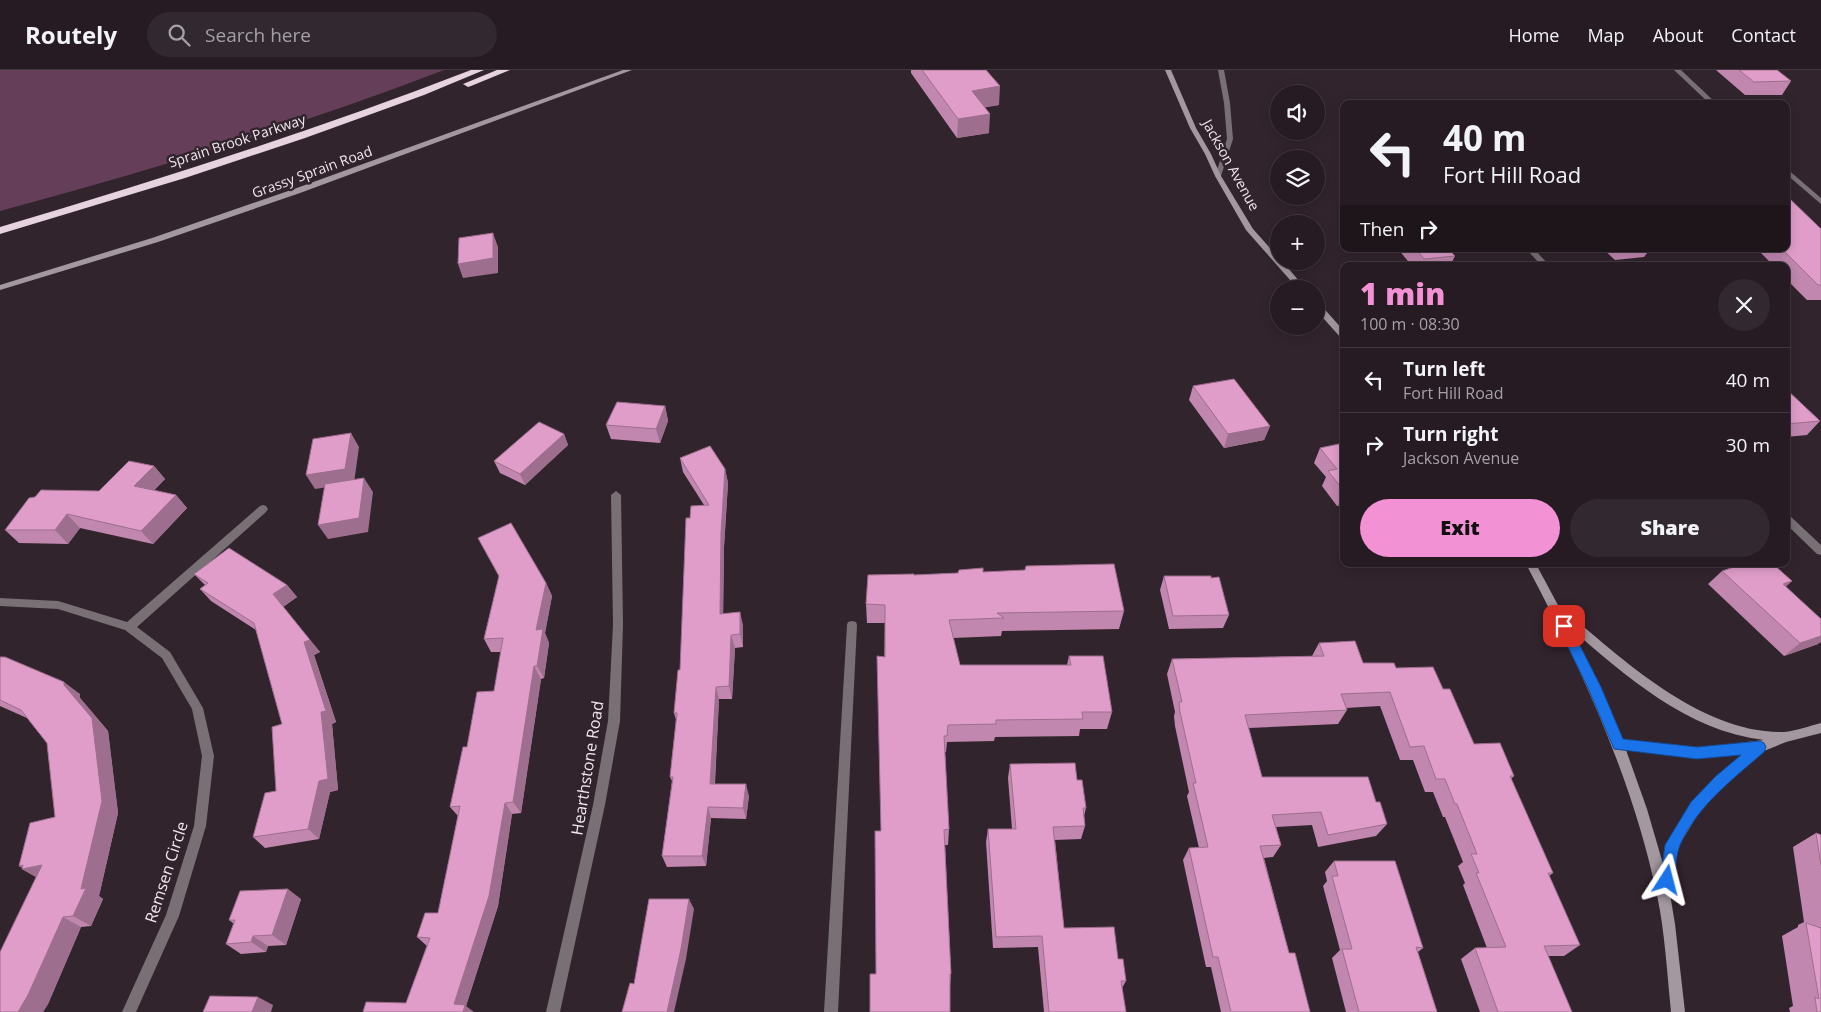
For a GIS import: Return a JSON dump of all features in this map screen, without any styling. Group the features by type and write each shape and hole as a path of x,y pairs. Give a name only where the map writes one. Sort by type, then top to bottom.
{"highway":[{"name":"Sprain Brook Parkway","path":"0,231 222,162 357,116 480,70"},
{"path":"222,162 390,111 505,70"}],"street":[{"name":"Grassy Sprain Road","path":"0,288 155,240 297,191 629,70"},
{"name":"Jackson Avenue","path":"1168,70 1193,128 1218,176 1250,230 1294,280"},
{"path":"1218,176 1230,139 1227,104 1220,70"},
{"path":"1677,70 1710,100"},
{"path":"1790,174 1821,202"},
{"path":"1533,252 1542,262"},
{"path":"1325,315 1340,332"},
{"name":"Hearthstone Road","path":"553,1012 600,805 614,721 618,625 616,495"},
{"path":"129,627 263,509"},
{"path":"1790,522 1821,551"},
{"path":"1533,567 1594,687 1619,744 1647,826 1664,897 1678,1012"},
{"name":"Remsen Circle","path":"0,602 58,605 129,627 166,655 198,708 208,756 200,826 172,916 129,1012"},
{"path":"1555,609 1638,679 1676,704 1712,721 1750,733 1784,737"},
{"path":"831,1012 852,625"},
{"path":"1619,744 1697,753 1760,747 1784,737 1821,728"},
{"path":"1664,897 1672,845 1696,807 1721,780 1760,747"}],"shaded area":[{"path":"0,70 444,70 335,110 224,146 0,211"}],"building":[{"path":"922,70 986,70 1000,86 972,91 990,114 958,119"},
{"path":"1739,70 1777,70 1791,81 1754,82"},
{"path":"1790,199 1821,229 1821,285 1818,285 1785,252 1790,252"},
{"path":"493,233 493,258 458,264 459,238"},
{"path":"1418,252 1451,252 1455,256 1424,259"},
{"path":"1234,379 1270,426 1228,434 1193,386"},
{"path":"1790,393 1820,421 1790,424"},
{"path":"617,402 665,406 656,429 606,425"},
{"path":"539,422 564,434 520,474 494,461"},
{"path":"351,433 345,469 306,475 313,439"},
{"path":"1340,444 1340,486 1328,471 1337,469 1320,448"},
{"path":"710,446 725,469 721,533 720,614 740,612 740,634 731,635 729,686 716,687 710,784 746,784 743,808 708,807 702,856 662,856 673,777 670,777 677,713 674,713 678,670 680,670 686,518 690,518 691,506 709,505 680,458"},
{"path":"129,461 154,466 134,486 176,495 141,531 67,514 55,530 5,530 29,498 35,497 41,490 99,491"},
{"path":"364,478 359,518 318,525 325,484"},
{"path":"511,523 546,583 536,630 543,629 537,666 534,666 513,802 505,803 489,896 454,1004 465,1005 463,1012 363,1012 366,1002 406,1003 430,938 417,937 425,913 438,913 460,806 450,807 463,747 467,747 477,692 494,691 503,638 484,639 499,576 478,538"},
{"path":"229,548 287,585 273,594 310,640 304,642 326,711 321,712 328,779 319,781 308,829 253,837 265,793 276,791 272,727 282,724 254,623 200,589 208,583 194,574"},
{"path":"1114,564 1124,611 997,613 1004,618 949,620 960,665 1071,665 1069,656 1103,656 1112,712 1082,712 1083,719 996,720 996,724 948,725 947,736 944,736 949,829 944,830 951,974 950,1012 870,1012 870,974 876,974 875,831 881,831 877,656 885,657 885,605 866,604 868,575 958,573 959,570 983,568 983,572 1025,570 1026,566"},
{"path":"1734,567 1776,567 1792,581 1783,584 1821,619 1821,636 1800,643 1722,571"},
{"path":"1164,576 1219,577 1229,615 1173,616"},
{"path":"1355,641 1363,663 1394,663 1396,668 1433,667 1443,689 1450,689 1474,744 1500,743 1514,776 1510,776 1553,873 1548,873 1580,945 1544,946 1572,1012 1498,1012 1475,948 1506,947 1476,873 1479,873 1471,854 1477,854 1445,779 1436,779 1424,746 1410,747 1390,692 1341,694 1347,710 1245,715 1262,777 1368,777 1376,802 1380,802 1387,824 1328,835 1321,812 1272,815 1281,845 1260,846 1289,953 1295,953 1310,1012 1231,1012 1218,957 1213,957 1189,848 1208,847 1193,783 1196,783 1180,712 1179,702 1182,702 1172,659 1324,656 1319,643"},
{"path":"0,657 5,657 64,682 64,685 92,718 102,801 81,889 86,888 73,916 63,917 28,995 18,1012 0,1012 0,952 42,865 22,869 23,865 19,866 30,823 55,817 47,743 21,710 0,700"},
{"path":"1075,763 1077,780 1082,780 1086,808 1083,808 1085,826 1053,827 1064,928 1114,927 1118,959 1123,959 1126,981 1121,981 1126,1012 1049,1012 1042,936 996,937 988,829 1016,829 1010,764"},
{"path":"1816,833 1821,835 1821,865"},
{"path":"1334,861 1395,861 1423,948 1416,947 1437,1012 1359,1012 1342,949 1352,949 1332,876 1338,876"},
{"path":"288,889 272,935 253,936 251,942 226,944 235,920 229,920 240,891"},
{"path":"649,899 689,899 681,949 667,1012 622,1012 630,983 634,984"},
{"path":"1806,923 1821,928 1821,1012 1817,1012 1815,997 1819,999"},
{"path":"210,996 258,997 252,1012 203,1012"}],"route":[{"path":"1564,626 1619,744 1697,753 1760,747 1721,780 1696,807 1672,845 1667,880"}]}
